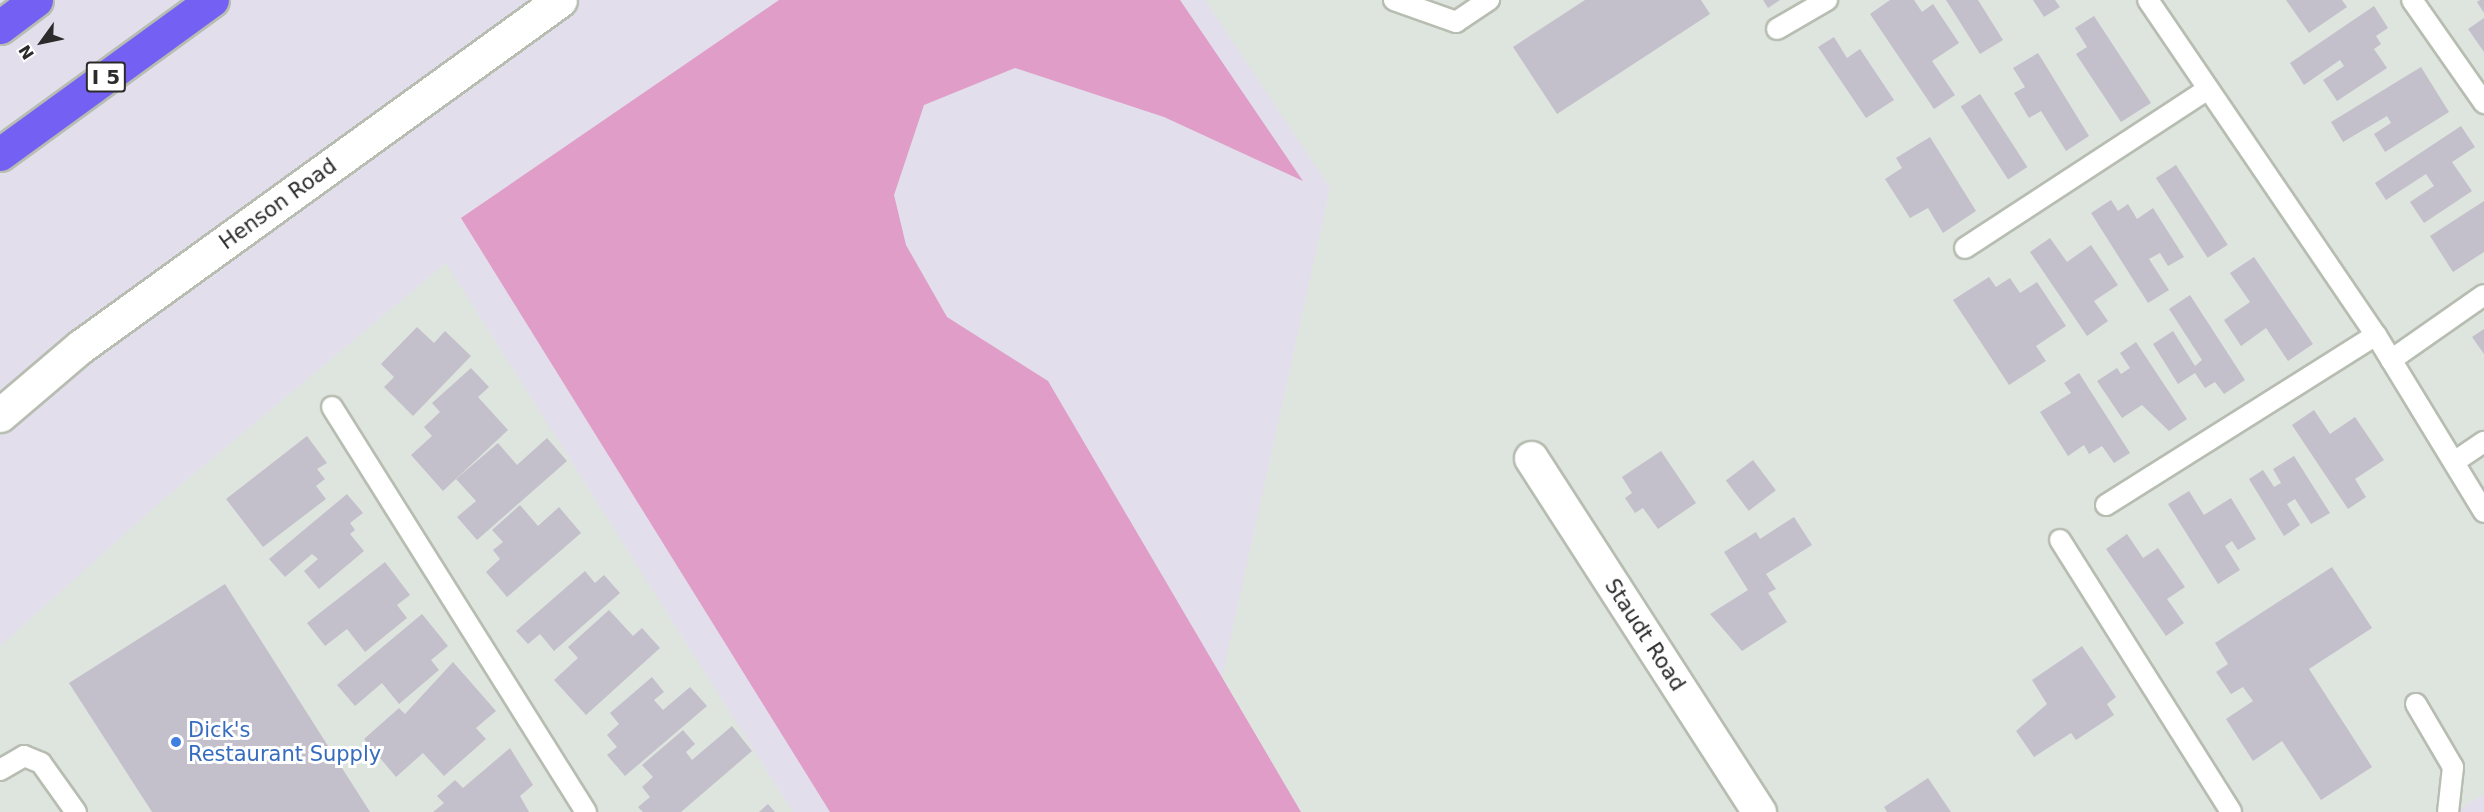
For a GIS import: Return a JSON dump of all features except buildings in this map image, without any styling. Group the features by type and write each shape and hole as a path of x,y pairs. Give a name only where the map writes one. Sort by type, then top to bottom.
{"highway":[{"path":"0,27 36,0"},
{"name":"I 5","path":"0,154 212,0"}],"street":[{"name":"Henson Road","path":"0,415 80,347 560,0"},
{"name":"Staudt Road","path":"1531,458 1759,812"}],"lane":[{"path":"1394,0 1456,22 1489,0"},
{"path":"1777,29 1827,0"},
{"path":"2148,0 2205,91 2376,335 2484,512"},
{"path":"2412,0 2484,103"},
{"path":"1965,248 2205,91"},
{"path":"2391,360 2484,295"},
{"path":"2106,505 2376,335"},
{"path":"332,406 586,812"},
{"path":"2454,462 2484,442"},
{"path":"2060,540 2231,812"},
{"path":"2416,704 2453,767 2448,812"},
{"path":"0,770 24,756 41,763 76,812"}],"shaded area":[{"path":"779,0 1180,0 1303,181 1164,117 1015,68 924,105 894,195 906,245 947,317 1048,381 1301,812 830,812 461,218"},
{"path":"1205,0 2484,0 2484,794 2456,812 1301,812 1222,677 1330,188"},
{"path":"446,263 793,812 0,812 0,646 159,503"}],"place":[{"name":"Dick's Restaurant Supply","path":"176,742"}]}
